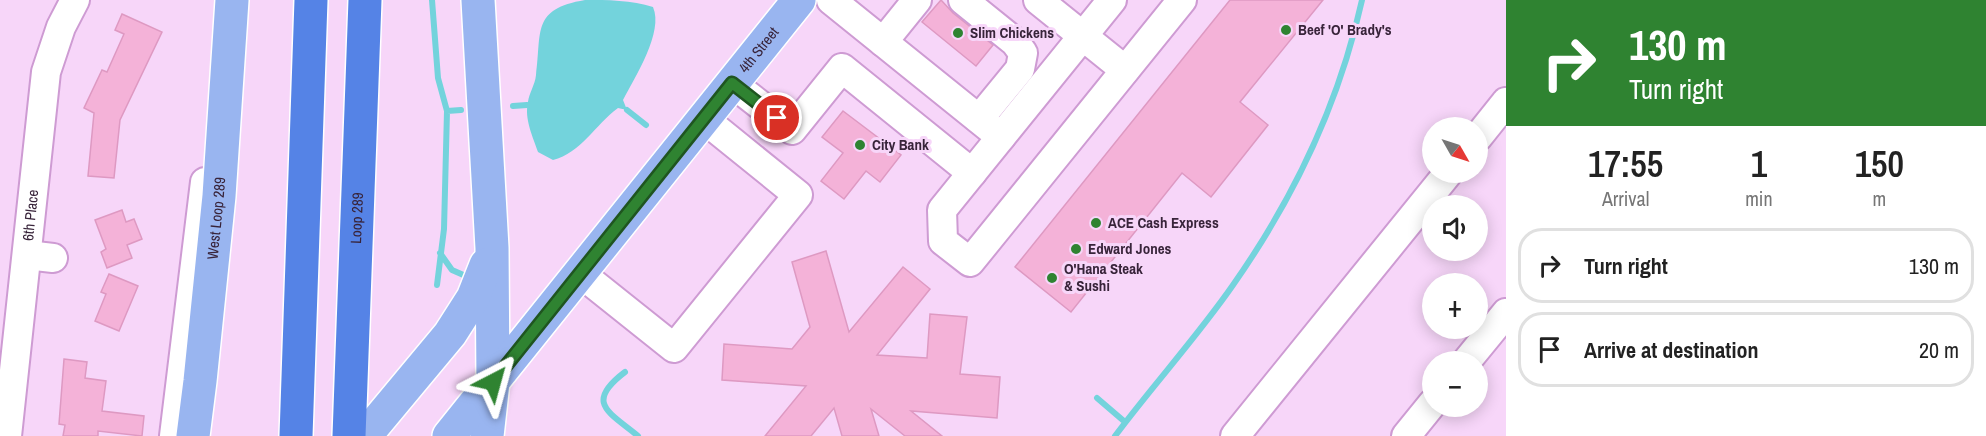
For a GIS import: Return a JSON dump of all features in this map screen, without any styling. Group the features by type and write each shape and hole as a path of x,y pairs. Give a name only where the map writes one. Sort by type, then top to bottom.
{"highway":[{"path":"296,436 311,0"},
{"name":"Loop 289","path":"355,431 366,0"}],"main road":[{"name":"West Loop 289","path":"193,436 219,196 232,0"},
{"path":"478,0 492,248 493,382 487,436"},
{"name":"4th Street","path":"449,436 799,0"},
{"path":"355,431 450,334 473,298 492,248"},
{"path":"200,381 201,436"}],"street":[{"name":"6th Place","path":"7,436 40,257 46,72 62,27 75,0"},
{"path":"174,436 210,140 215,0"},
{"path":"831,0 1001,137"},
{"path":"883,42 917,0"},
{"path":"963,0 1015,42 1023,54 1020,69 978,119"},
{"path":"1038,0 1125,70"},
{"path":"1112,0 942,210 943,241 970,262 1182,0"},
{"path":"732,83 792,130 842,68 972,173"},
{"path":"1488,124 1506,102"},
{"path":"580,273 674,348 791,204 798,195 704,119"},
{"path":"1235,436 1440,183"},
{"path":"1475,351 1506,313"},
{"path":"1406,436 1422,416"}],"shaded area":[{"path":"585,0 611,0 653,7 655,29 647,54 623,100 627,110 618,108 580,145 553,160 538,152 527,115 536,75 542,25 555,9"}],"building":[{"name":"Slim Chickens","path":"941,0 953,13 993,45 976,66 922,22"},
{"path":"1230,0 1323,0 1240,102 1268,125 1211,197 1182,173 1071,312 1015,267"},
{"path":"122,14 162,32 120,120 114,178 88,176 94,113 84,108 102,70 107,72 124,34 115,30"},
{"name":"City Bank","path":"843,111 901,155 880,182 866,171 844,199 821,181 843,153 822,137"},
{"path":"122,210 126,222 134,219 142,239 127,245 132,258 107,268 101,252 106,249 95,220"},
{"path":"826,251 849,332 903,267 930,289 877,355 927,358 930,314 967,317 960,374 1000,377 997,418 911,411 942,436 905,436 871,409 879,436 842,436 834,408 811,436 765,436 806,386 722,380 724,344 792,349 810,327 792,262"},
{"path":"109,274 138,286 119,331 95,321 106,294 101,292"},
{"path":"64,359 87,362 85,378 106,381 102,411 144,416 142,436 98,431 98,436 63,436 65,425 59,424"}],"waterway":[{"path":"432,0 438,78 447,111 461,110"},
{"path":"1115,436 1219,304 1276,218 1295,184 1327,113 1341,76 1362,0"},
{"path":"513,106 527,105"},
{"path":"627,110 646,125"},
{"path":"437,285 444,229 447,111"},
{"path":"440,253 452,270 468,277"},
{"path":"625,372 613,383 603,400 610,413 638,436"},
{"path":"1097,398 1125,422"}],"place":[{"name":"Beef 'O' Brady's","path":"1286,30"},
{"name":"Slim Chickens","path":"958,33"},
{"name":"City Bank","path":"860,145"},
{"name":"ACE Cash Express","path":"1096,223"},
{"name":"Edward Jones","path":"1076,249"},
{"name":"O'Hana Steak & Sushi","path":"1052,278"}],"route":[{"path":"493,382 732,83 777,118"}]}
